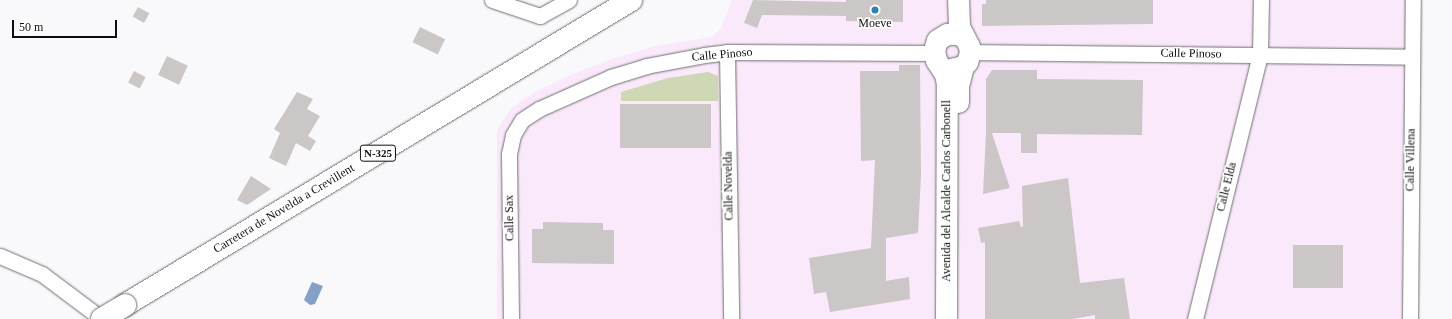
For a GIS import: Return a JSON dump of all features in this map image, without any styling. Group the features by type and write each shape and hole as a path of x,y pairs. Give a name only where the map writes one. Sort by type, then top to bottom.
{"highway":[{"name":"Carretera de Novelda a Crevillent","path":"102,319 631,0"}],"main road":[{"path":"938,51 947,17 947,0"},
{"name":"Avenida del Alcalde Carlos Carbonell","path":"957,319 958,86 966,51 959,26 958,0"},
{"path":"952,33 966,51 951,69 938,51 952,33"},
{"name":"Avenida del Alcalde Carlos Carbonell","path":"938,51 947,84 946,319"}],"street":[{"path":"492,0 540,16 563,2"},
{"name":"Calle Elda","path":"1195,319 1260,55 1261,0"},
{"name":"Calle Villena","path":"1410,319 1413,0"},
{"name":"Calle Pinoso","path":"522,120 539,109 611,77 646,66 704,55 727,52 938,51"},
{"name":"Calle Pinoso","path":"966,51 1412,57"},
{"name":"Calle Novelda","path":"727,52 731,319"},
{"name":"Calle Sax","path":"511,319 509,154 513,135 522,120"},
{"path":"0,256 42,274 102,319"}],"shaded area":[{"path":"732,0 1413,0 1410,319 497,319 497,130 512,107 535,92 570,75 612,59 655,46 711,37 721,28"}],"green space":[{"path":"708,72 718,76 718,101 621,101 621,92 668,78"}],"water":[{"path":"312,282 323,286 315,304 310,305 304,300"}],"building":[{"path":"753,0 846,2 846,0 903,0 903,22 846,21 846,16 762,15 757,28 744,23"},
{"path":"986,0 1153,0 1153,24 982,26 982,4 986,4"},
{"path":"138,7 149,13 144,23 133,17"},
{"path":"420,27 445,39 438,55 413,42"},
{"path":"167,56 188,66 179,85 158,75"},
{"path":"899,65 920,65 921,175 918,233 886,238 886,281 909,277 910,299 830,312 826,292 814,294 809,258 871,248 875,160 861,161 860,71 899,71"},
{"path":"992,70 1037,70 1037,79 1143,80 1142,135 1037,134 1037,153 1021,153 1021,133 992,133 1010,188 983,194 986,133 986,79"},
{"path":"134,71 146,77 140,88 128,83"},
{"path":"297,92 313,99 307,109 320,116 308,136 316,141 310,151 296,143 286,166 269,158 280,133 274,129"},
{"path":"620,104 711,104 711,148 620,148"},
{"path":"251,176 271,189 247,205 237,200"},
{"path":"1068,178 1080,283 1124,278 1130,319 1095,319 1095,315 1072,319 985,319 985,242 981,243 978,228 1019,221 1021,227 1023,227 1022,186"},
{"path":"543,222 603,223 603,230 614,230 614,264 532,263 532,229 543,229"},
{"path":"1293,245 1343,245 1343,288 1293,288"}],"place":[{"name":"Moeve","path":"875,10"}]}
